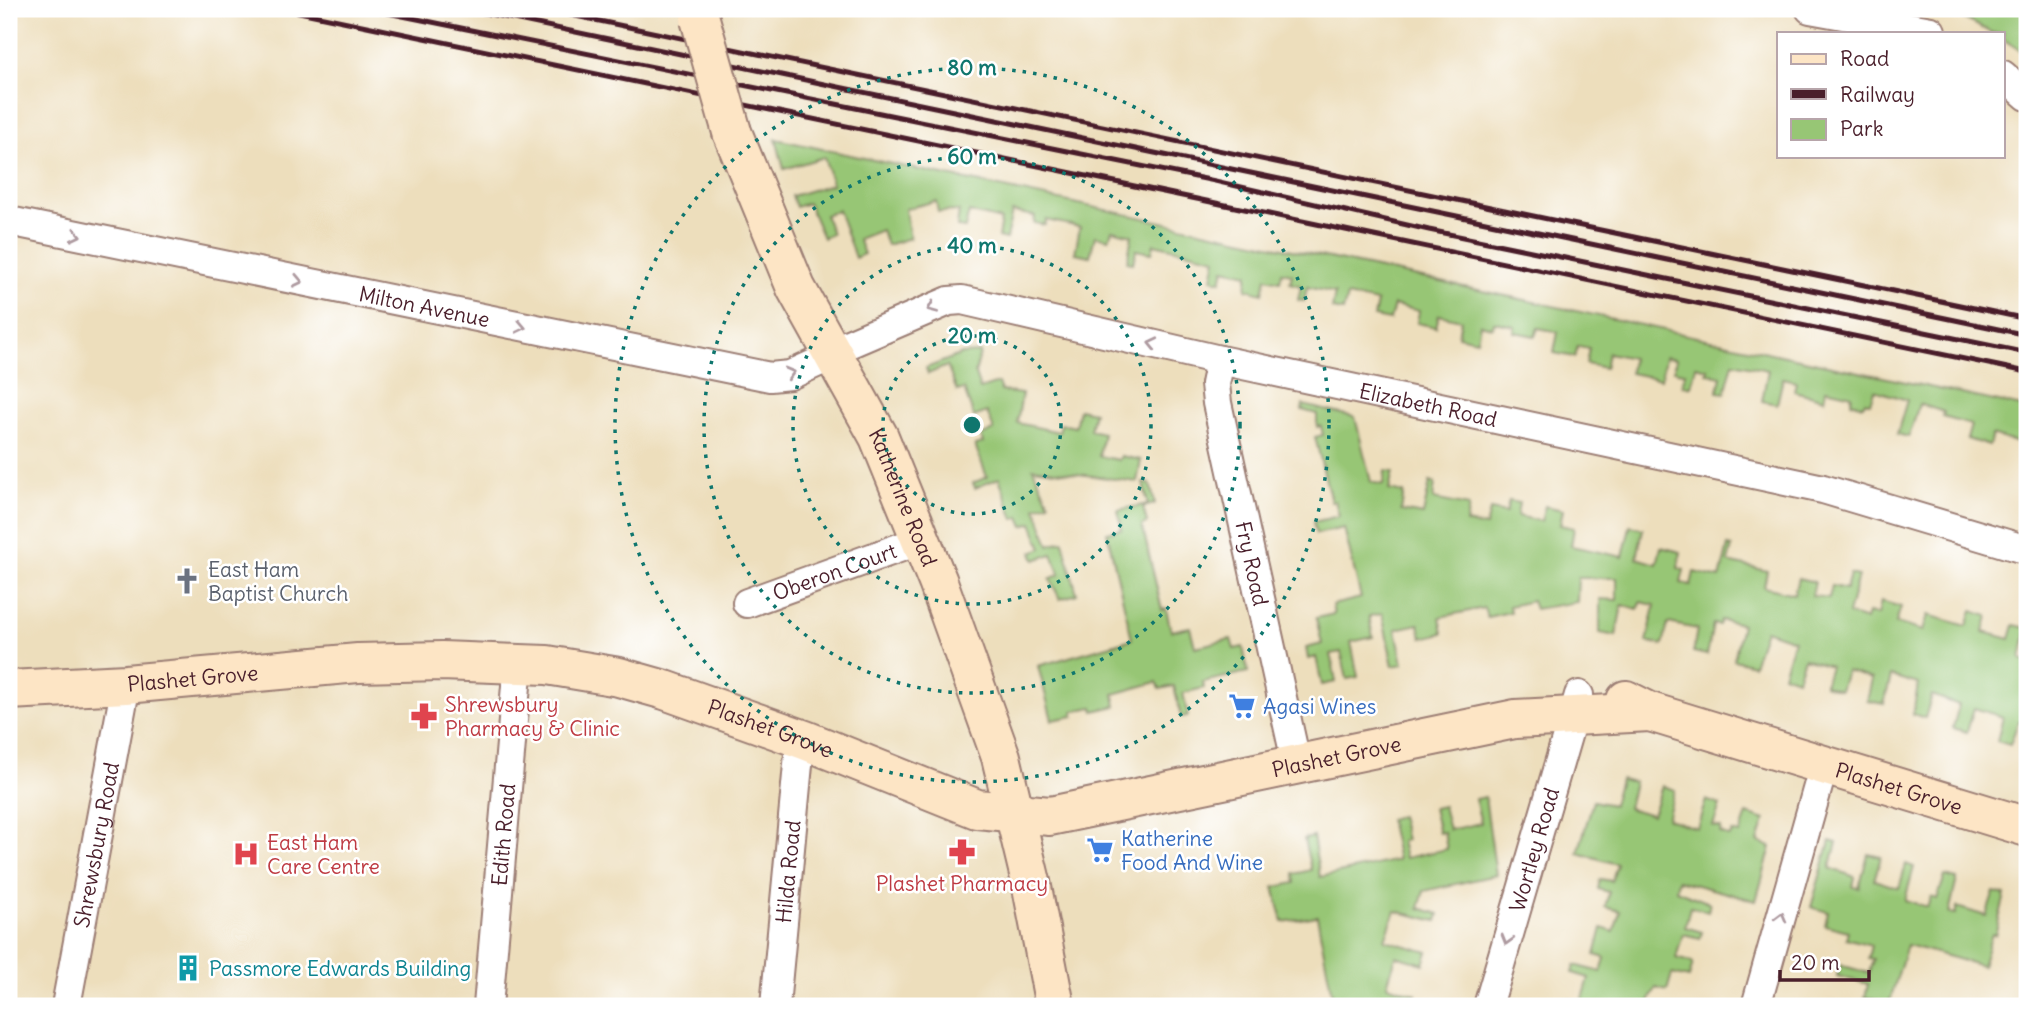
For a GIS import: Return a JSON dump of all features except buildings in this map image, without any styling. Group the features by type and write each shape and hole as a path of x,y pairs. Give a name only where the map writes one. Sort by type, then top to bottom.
{"main road":[{"name":"Katherine Road","path":"699,14 732,132 796,288 879,437 995,738 1015,814 1055,1006"},
{"name":"Plashet Grove","path":"9,690 126,684 358,663 519,663 619,677 665,690 805,740 976,809 1050,816 1072,814 1576,705 1650,712 2027,827"}],"street":[{"path":"1810,9 1933,32"},
{"path":"1897,9 1933,32"},
{"path":"2004,76 2027,96"},
{"name":"Milton Avenue","path":"9,221 770,377 790,375 833,353"},
{"name":"Elizabeth Road","path":"833,353 949,301 962,300 1220,360 1823,489 2027,550"},
{"name":"Fry Road","path":"1220,360 1215,383 1217,403 1297,766"},
{"name":"Oberon Court","path":"747,603 920,540"},
{"name":"Edith Road","path":"488,1006 519,663"},
{"name":"Shrewsbury Road","path":"66,1006 126,684"},
{"name":"Wortley Road","path":"1488,1006 1576,705"},
{"name":"Hilda Road","path":"775,1006 799,754 805,740"},
{"path":"1756,1006 1824,765"}],"green space":[{"path":"1945,9 2027,9 2027,55 2004,40 2004,32 1990,32"},
{"path":"776,139 2027,408 2027,446 1992,435 1989,446 1967,439 1971,425 1943,417 1944,412 1919,404 1909,437 1897,434 1907,400 1874,390 1870,403 1865,401 1863,405 1851,402 1852,395 1826,389 1824,399 1794,391 1796,381 1783,378 1777,404 1762,401 1768,370 1733,363 1725,393 1718,392 1721,376 1707,373 1708,369 1696,366 1691,387 1682,385 1685,373 1674,370 1676,359 1665,357 1661,379 1630,373 1632,358 1608,353 1605,368 1586,364 1589,348 1578,346 1575,357 1554,353 1558,332 1538,328 1535,336 1514,332 1515,326 1494,322 1492,327 1480,324 1477,340 1458,336 1461,320 1439,315 1436,327 1417,323 1419,311 1394,305 1390,320 1374,317 1377,302 1347,296 1343,311 1332,309 1335,293 1307,287 1304,301 1298,300 1301,286 1290,283 1292,274 1282,272 1280,281 1266,278 1263,293 1246,289 1248,274 1224,269 1221,281 1212,279 1216,258 1154,244 1152,253 1136,250 1133,263 1127,262 1132,235 1112,230 1109,239 1095,236 1090,256 1075,253 1080,227 1046,220 1045,225 1034,223 1035,216 1012,212 1006,239 998,237 1001,220 969,212 965,228 957,227 959,211 938,212 936,201 905,209 910,238 887,245 881,230 858,239 864,254 855,258 838,210 825,215 832,234 823,238 808,203 796,207 792,196 832,184 824,157 784,169"},
{"path":"980,353 975,374 980,389 998,383 1001,391 1022,394 1017,423 1059,432 1061,424 1075,427 1079,409 1094,412 1090,430 1103,433 1099,456 1141,460 1137,482 1033,468 1049,503 1036,507 1049,545 1063,541 1077,594 1060,599 1050,579 1060,574 1052,554 1035,560 1032,552 1042,548 1032,523 1024,526 1020,517 1014,519 999,478 975,488 973,483 987,477 975,445 983,443 981,436 994,430 987,412 974,417 964,389 957,391 947,366 928,374 926,368 962,354"},
{"path":"1303,405 1355,417 1371,482 1383,485 1385,471 1393,472 1389,490 1404,493 1401,511 1423,515 1430,482 1435,483 1433,499 1469,506 1466,523 1486,527 1490,510 1506,513 1509,501 1519,503 1517,516 1541,521 1545,506 1563,510 1560,525 1574,528 1571,546 1623,557 1630,526 1643,529 1637,558 1657,564 1661,547 1681,552 1678,568 1684,570 1681,583 1691,585 1694,572 1720,578 1728,546 1732,547 1728,562 1767,571 1764,587 1794,594 1798,578 1815,582 1812,596 1829,598 1832,586 1846,589 1850,574 1858,576 1848,614 1866,620 1868,613 1878,615 1881,601 1901,607 1896,623 1923,631 1928,615 1967,626 1972,611 1988,616 1984,632 2010,639 2014,625 2027,628 2021,659 2027,661 2027,724 2018,722 2010,745 1997,741 2003,717 1974,708 1967,732 1953,728 1959,705 1932,695 1925,718 1913,714 1918,684 1891,676 1884,704 1867,701 1872,679 1846,671 1840,690 1824,685 1830,666 1804,658 1797,679 1783,674 1794,640 1765,630 1753,665 1734,660 1742,624 1721,620 1719,625 1713,624 1707,655 1693,652 1697,629 1668,623 1663,645 1647,642 1655,605 1640,602 1638,609 1622,605 1616,636 1600,633 1600,599 1617,600 1617,578 1578,578 1577,602 1535,609 1532,601 1509,606 1510,612 1487,617 1484,608 1440,617 1443,633 1422,638 1419,624 1396,629 1403,664 1393,666 1382,614 1369,616 1373,637 1351,642 1358,677 1347,679 1341,652 1331,654 1336,682 1322,685 1316,657 1308,659 1306,648 1322,644 1316,618 1334,614 1332,605 1361,598 1344,528 1316,534 1313,522 1339,516 1335,501 1331,501 1315,437 1323,435 1321,426 1317,427 1317,414 1302,410"},
{"path":"1143,483 1150,484 1155,504 1143,507 1147,523 1142,525 1162,610 1166,609 1171,631 1190,627 1195,647 1231,639 1234,649 1243,647 1248,672 1203,682 1204,688 1183,693 1188,716 1181,717 1174,686 1160,689 1157,682 1114,694 1116,706 1094,711 1093,707 1073,711 1074,716 1052,720 1038,666 1132,639 1107,532 1122,529 1118,510 1148,504"},
{"path":"1620,779 1634,782 1628,808 1652,815 1662,786 1675,790 1667,819 1697,828 1706,800 1720,805 1713,826 1721,828 1720,833 1730,837 1732,832 1740,834 1747,814 1765,820 1758,842 1771,847 1756,901 1678,880 1676,890 1710,903 1708,911 1690,907 1685,927 1702,932 1700,938 1683,934 1676,958 1693,963 1689,978 1672,974 1667,991 1656,988 1647,1006 1564,1006 1566,999 1582,1002 1589,978 1573,973 1575,965 1601,972 1605,958 1595,955 1602,928 1614,932 1620,911 1605,907 1609,892 1598,889 1600,879 1612,881 1617,864 1578,853 1593,801 1613,805"},
{"path":"1485,797 1496,875 1424,891 1419,908 1439,914 1437,921 1395,911 1385,940 1428,952 1424,964 1396,956 1387,985 1416,994 1413,1006 1384,998 1381,1006 1302,1006 1333,1000 1317,916 1283,922 1274,887 1295,883 1294,874 1311,870 1304,839 1313,837 1320,877 1398,860 1389,819 1400,816 1406,840 1401,841 1405,858 1447,849 1444,832 1439,833 1433,808 1443,806 1449,830 1481,823 1475,799"},
{"path":"1830,841 1837,843 1830,868 1855,877 1853,887 1859,888 1868,854 1881,857 1874,880 1899,888 1906,864 1914,867 1905,900 1927,907 1931,897 1937,899 1945,876 1957,879 1949,913 1955,914 1957,907 1986,916 1994,892 2005,895 1995,935 1992,934 1982,966 1907,945 1889,1004 1865,997 1868,984 1837,976 1840,965 1869,973 1873,959 1868,958 1871,945 1846,938 1848,931 1825,925 1828,912 1811,907"}],"railway":[{"path":"285,9 2027,372"},
{"path":"368,9 1215,181 1429,230 2027,353"},
{"path":"465,9 2027,335"},
{"path":"542,9 2027,319"}],"place":[{"name":"East Ham Baptist Church","path":"187,581"},
{"name":"Agasi Wines","path":"1242,706"},
{"name":"Shrewsbury Pharmacy & Clinic","path":"424,716"},
{"name":"Katherine Food And Wine","path":"1100,850"},
{"name":"Plashet Pharmacy","path":"962,852"},
{"name":"East Ham Care Centre","path":"246,854"},
{"name":"Passmore Edwards Building","path":"188,968"}]}
